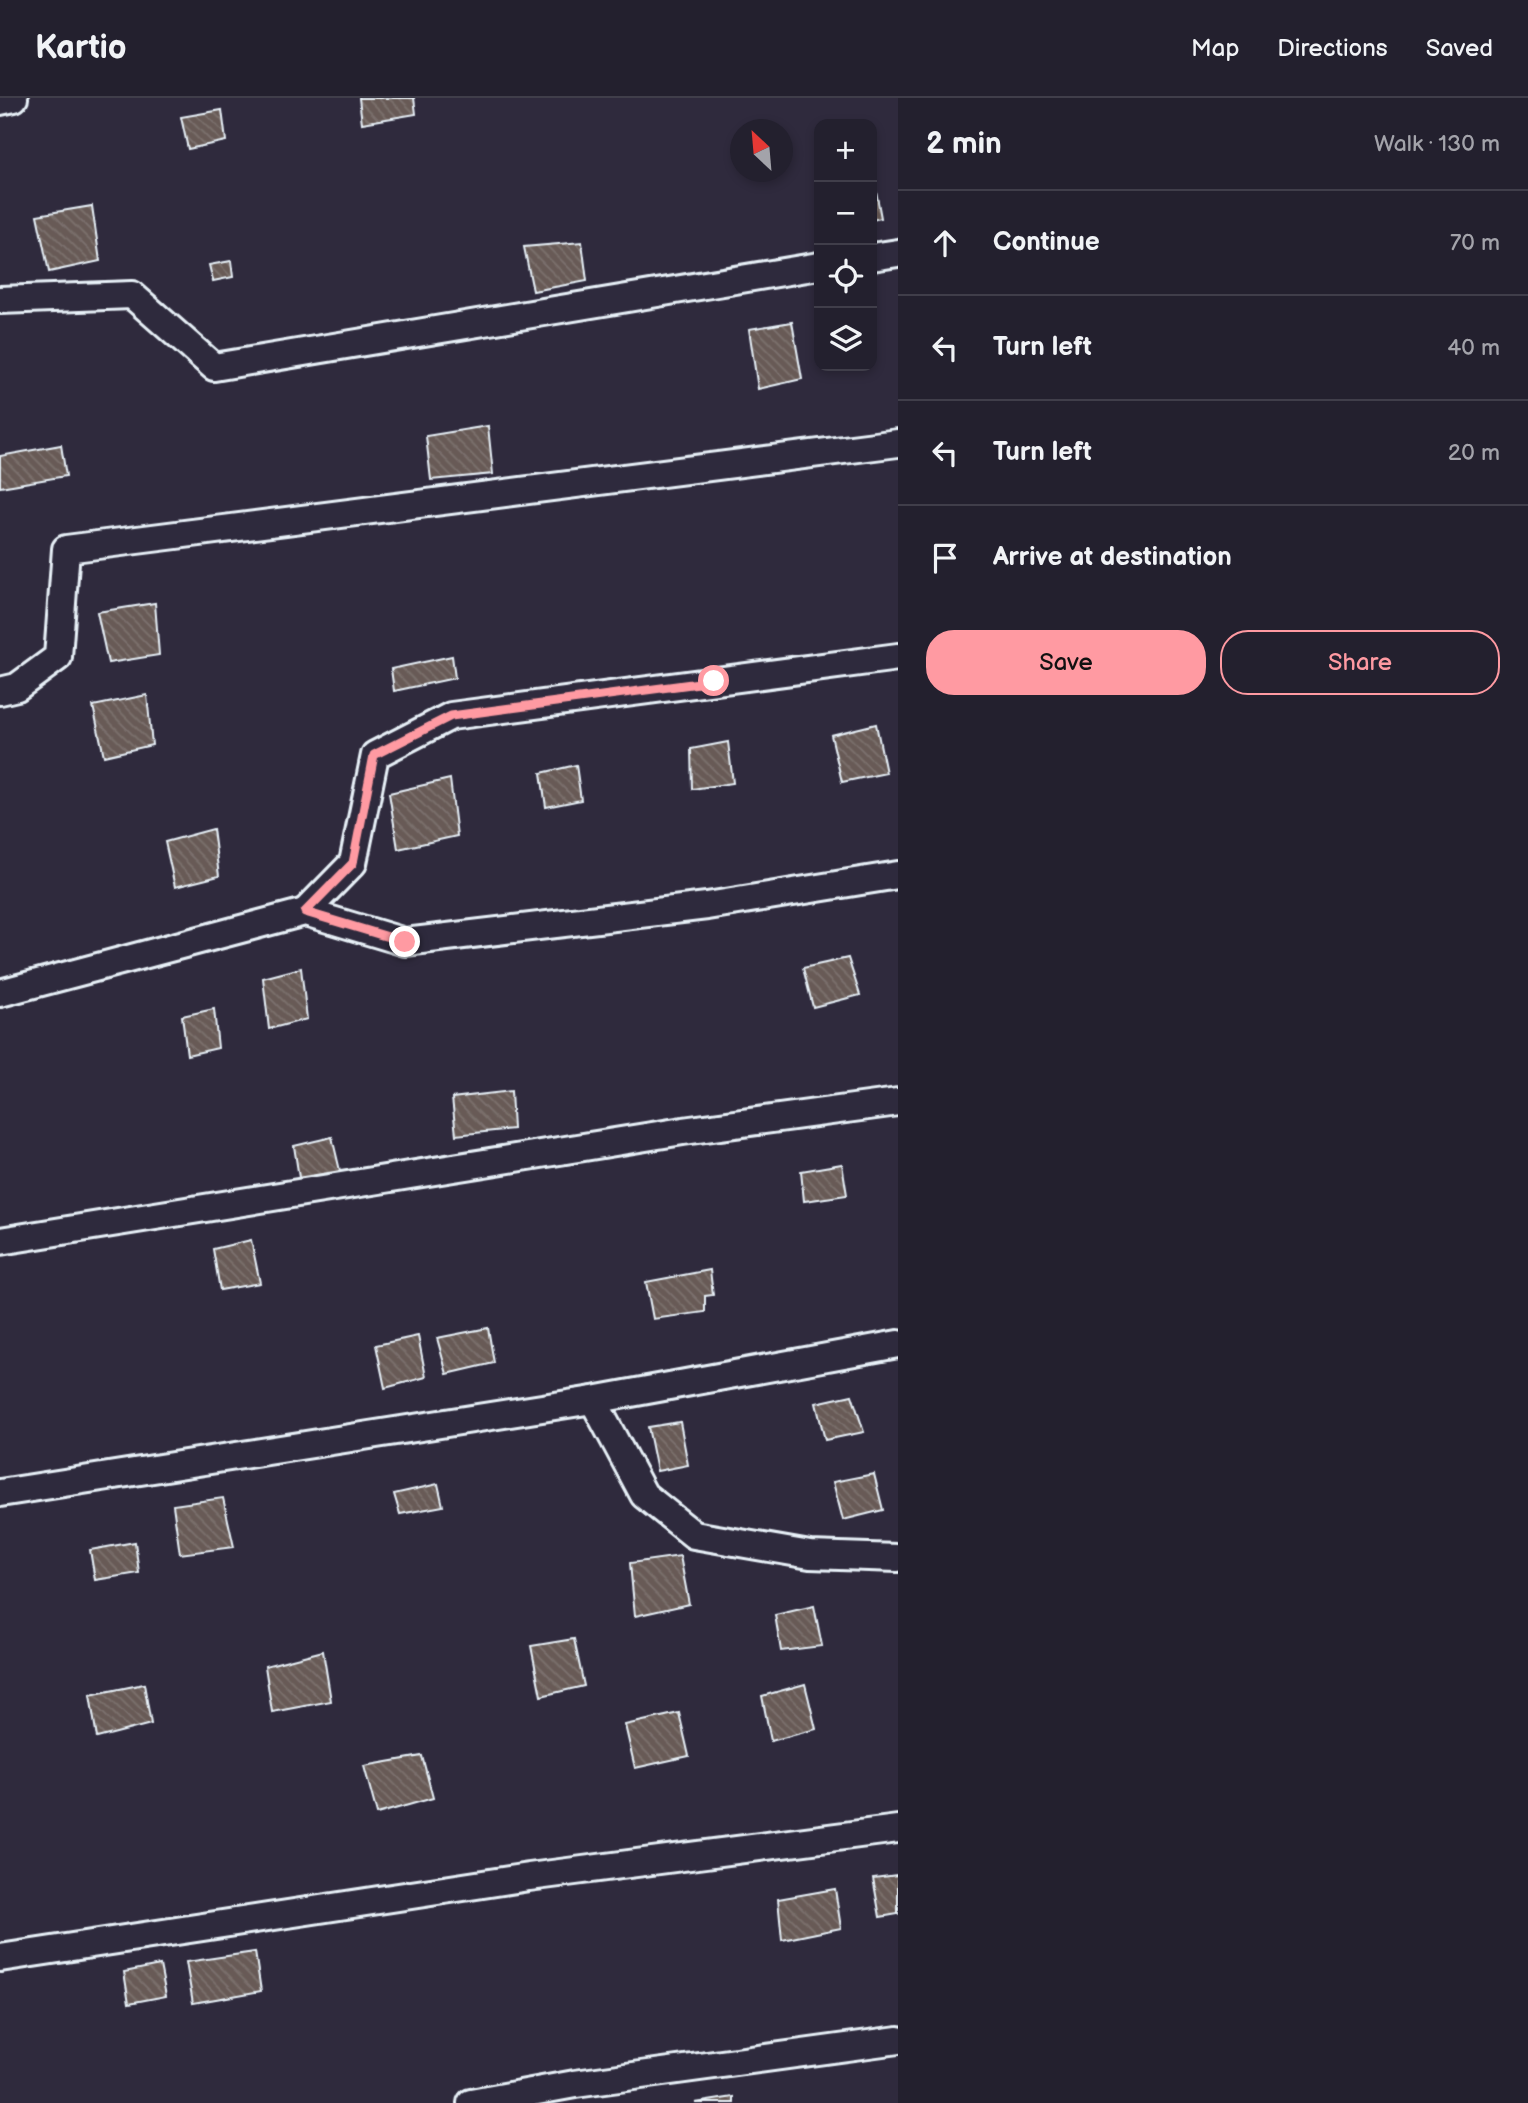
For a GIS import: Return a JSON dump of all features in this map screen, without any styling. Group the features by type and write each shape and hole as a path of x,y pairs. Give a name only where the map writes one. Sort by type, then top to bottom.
{"street":[{"path":"0,101 14,98"},
{"path":"877,256 898,253"},
{"path":"0,300 132,295 214,367 814,267"},
{"path":"0,691 18,687 58,657 66,549 898,443"},
{"path":"0,992 305,912 353,863 374,755 451,716 898,657"},
{"path":"305,912 405,942 707,906 898,875"},
{"path":"0,1241 683,1131 898,1102"},
{"path":"0,1493 593,1400 898,1343"},
{"path":"593,1400 644,1495 694,1535 810,1555 898,1558"},
{"path":"0,1958 529,1877 898,1829"},
{"path":"471,2103 575,2084 898,2040"}],"building":[{"path":"359,98 414,98 416,114 362,123"},
{"path":"222,110 226,141 188,149 181,117"},
{"path":"877,196 881,218 877,219"},
{"path":"92,206 100,261 49,272 37,215"},
{"path":"582,242 587,281 533,291 524,247"},
{"path":"231,261 233,277 213,281 209,265"},
{"path":"792,322 802,379 758,389 749,329"},
{"path":"488,426 493,474 431,480 426,436"},
{"path":"61,445 66,476 0,487 0,456"},
{"path":"155,603 159,655 108,663 97,612"},
{"path":"452,656 455,678 394,691 391,669"},
{"path":"147,695 152,745 104,756 93,706"},
{"path":"876,724 886,773 842,782 831,735"},
{"path":"728,742 733,783 692,789 691,749"},
{"path":"576,765 581,800 546,807 541,773"},
{"path":"450,779 457,836 398,849 389,793"},
{"path":"213,829 219,876 175,887 165,842"},
{"path":"848,958 860,995 813,1007 803,968"},
{"path":"301,968 307,1019 269,1029 263,978"},
{"path":"214,1009 218,1048 187,1055 182,1016"},
{"path":"511,1091 513,1129 456,1135 452,1098"},
{"path":"332,1137 341,1175 300,1184 294,1146"},
{"path":"842,1164 847,1195 804,1201 801,1171"},
{"path":"251,1240 260,1283 220,1290 213,1249"},
{"path":"710,1270 713,1295 705,1296 705,1312 653,1319 646,1282"},
{"path":"488,1328 494,1363 447,1374 437,1338"},
{"path":"418,1336 426,1377 385,1388 376,1345"},
{"path":"852,1395 864,1432 825,1440 816,1403"},
{"path":"680,1422 688,1465 657,1471 648,1427"},
{"path":"874,1474 883,1510 843,1520 833,1482"},
{"path":"438,1484 443,1506 400,1514 394,1494"},
{"path":"223,1498 234,1547 180,1554 173,1505"},
{"path":"135,1542 139,1573 95,1580 90,1550"},
{"path":"680,1556 689,1604 635,1616 630,1563"},
{"path":"814,1606 822,1646 781,1651 775,1615"},
{"path":"574,1639 584,1686 541,1696 531,1646"},
{"path":"323,1651 331,1701 272,1712 265,1666"},
{"path":"144,1684 151,1724 97,1738 90,1695"},
{"path":"805,1684 816,1729 771,1741 762,1696"},
{"path":"679,1713 689,1756 635,1768 625,1725"},
{"path":"422,1756 433,1798 377,1814 364,1766"},
{"path":"898,1875 898,1914 880,1917 873,1878"},
{"path":"835,1889 841,1928 782,1940 778,1899"},
{"path":"255,1952 261,1991 193,2003 186,1962"},
{"path":"160,1965 166,1996 129,2003 124,1972"},
{"path":"734,2097 734,2103 695,2103"}],"route":[{"path":"405,942 305,912 353,863 374,755 451,716 714,681"}]}
